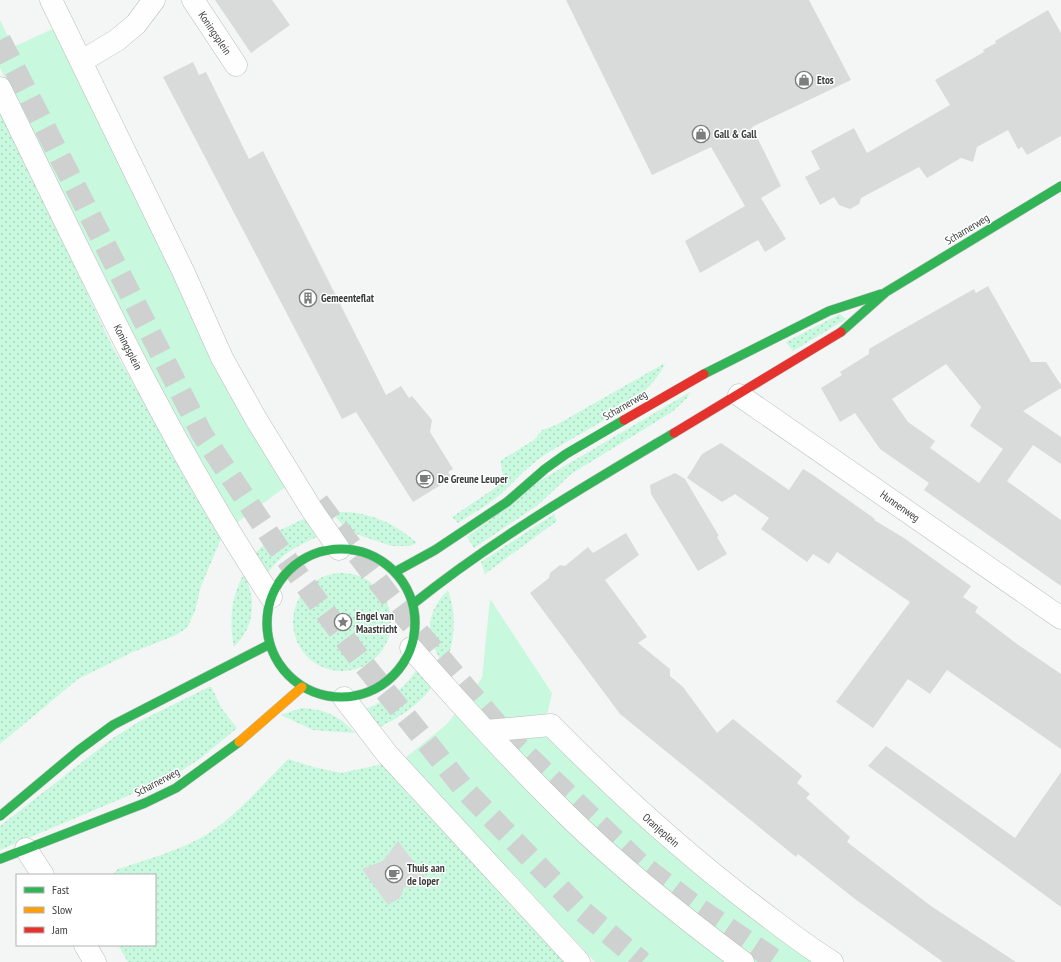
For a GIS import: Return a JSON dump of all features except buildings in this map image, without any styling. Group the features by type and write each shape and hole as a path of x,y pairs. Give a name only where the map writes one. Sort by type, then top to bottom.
{"street":[{"path":"51,0 183,271 222,358 256,419 312,510 339,549"},
{"path":"82,61 117,40 136,24 154,0"},
{"name":"Koningsplein","path":"193,0 236,65"},
{"name":"Koningsplein","path":"0,88 167,423 226,527 271,597"},
{"name":"Scharnerweg","path":"413,604 450,574 585,486 844,330 886,292 1061,186"},
{"name":"Scharnerweg","path":"395,572 435,550 507,502 545,468 566,454 692,380 829,311 886,292"},
{"name":"Hunnenweg","path":"739,394 1061,618"},
{"path":"339,549 364,553 386,564 395,572 406,587 413,604 415,626 411,648 406,659 390,679 369,692 344,698 322,695 302,687 285,673 278,664 270,644 267,625 268,606 271,597 282,578 298,563 318,553 339,549"},
{"path":"1,812 79,750 113,726 270,644"},
{"path":"411,648 486,731 567,814 622,866 694,926 742,962"},
{"name":"Scharnerweg","path":"0,860 145,803 176,788 237,743 302,687"},
{"path":"344,698 392,759 579,962"},
{"name":"Oranjeplein","path":"486,731 551,725 650,821 694,859 808,947 832,962"},
{"path":"26,849 42,874"},
{"path":"86,946 95,962"}],"green space":[{"path":"0,20 13,47 57,27 288,485 235,524 175,427 0,68"},
{"path":"0,107 112,346 221,539 201,586 195,611 187,628 174,636 133,652 78,679 0,744"},
{"path":"840,314 846,319 793,351 786,342"},
{"path":"665,363 657,377 644,391 628,404 610,417 539,459 491,502 458,523 452,517 495,488 503,474 500,461 534,440 542,430 556,425"},
{"path":"690,392 687,398 672,412 571,474 538,505 474,548 467,537 541,480"},
{"path":"343,512 374,517 401,530 417,543 409,546 392,546 362,536 346,529 332,513"},
{"path":"554,514 557,521 485,574 481,562"},
{"path":"308,517 319,536 290,551 272,567 267,574 254,554 278,531"},
{"path":"342,573 361,576 377,587 388,603 391,622 388,641 377,657 361,668 342,671 323,668 307,657 296,641 293,622 296,603 307,587 323,576"},
{"path":"244,574 251,593 252,612 247,630 234,647 232,638 232,609 236,591"},
{"path":"448,590 453,609 454,628 451,647 445,666 434,647 430,627 431,618 435,608 440,599"},
{"path":"490,599 552,693 546,720 819,962 595,962 405,758 447,724 482,678"},
{"path":"418,668 433,686 409,710 380,727 366,709 395,693 407,682"},
{"path":"211,686 222,709 237,728 201,758 170,778 0,850 0,826 113,738 140,721"},
{"path":"301,708 331,714 355,733 313,730 281,715"},
{"path":"288,759 313,767 341,773 383,764 569,962 128,962 119,946 156,946 156,874 113,874 118,869 154,858 191,843 212,831 242,806"}],"tunnel":[{"path":"0,40 202,434 279,549 362,662 465,790 580,909 642,962"},
{"path":"318,502 402,613 506,735 639,863 695,906 778,962"}],"traffic: fast":[{"path":"841,332 886,292 1061,186"},
{"path":"704,374 829,311 881,294"},
{"path":"395,572 435,550 507,502 545,469 566,454 624,420"},
{"path":"413,604 475,557 540,514 674,433"},
{"path":"348,549 363,552 382,561 398,576 403,582 412,601 415,623 412,645 406,658 403,664 388,680 382,685 363,694 348,697 334,697 319,694 300,685 279,664 268,637 267,616 270,601 279,582 300,561 327,550 348,549"},
{"path":"0,816 79,750 113,725 270,644"},
{"path":"0,859 145,803 176,788 239,742"}],"traffic: slow":[{"path":"239,742 302,687"}],"traffic: jam":[{"path":"674,433 841,332"},
{"path":"624,420 704,374"}],"place":[{"name":"Etos","path":"804,80"},
{"name":"Gall & Gall","path":"701,134"},
{"name":"Gemeenteflat","path":"308,298"},
{"name":"De Greune Leuper","path":"425,479"},
{"name":"Engel van Maastricht","path":"343,622"},
{"name":"Thuis aan de loper","path":"394,874"}]}
